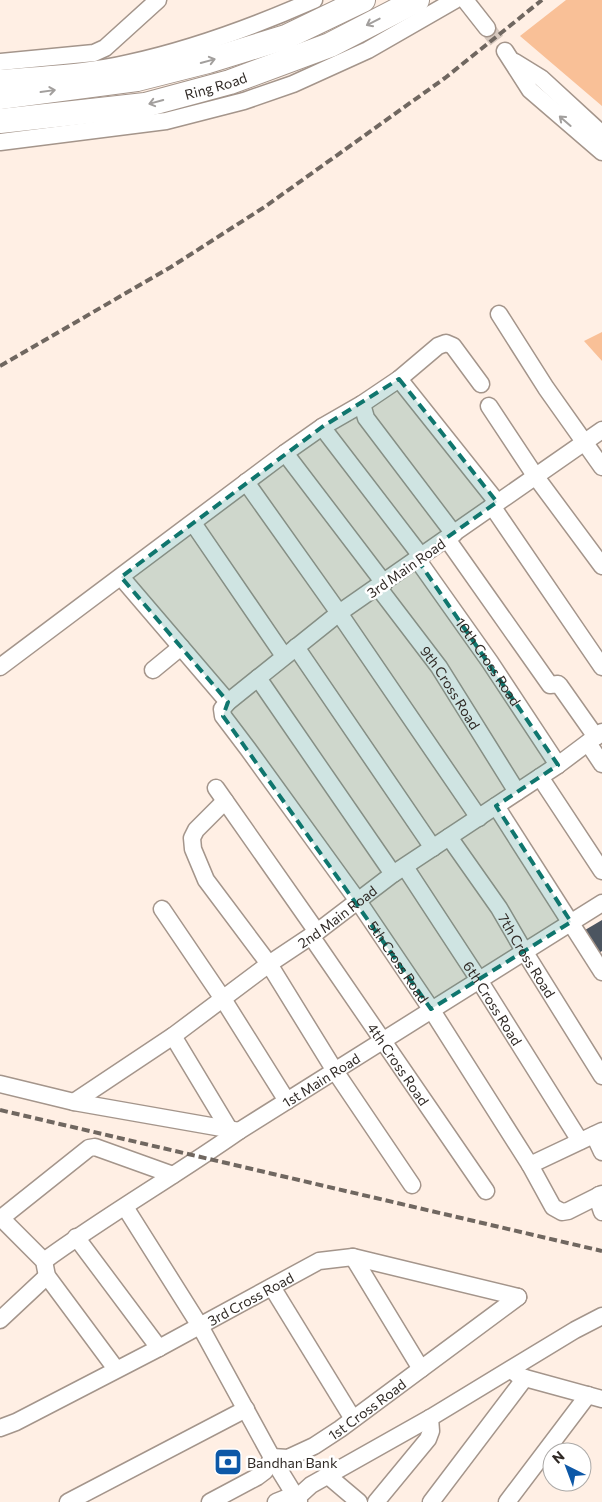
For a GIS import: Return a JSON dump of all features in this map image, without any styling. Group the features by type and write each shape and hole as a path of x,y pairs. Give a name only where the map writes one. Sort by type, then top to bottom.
{"highway":[{"name":"Ring Road","path":"0,97 137,79 208,61 286,37 363,0"},
{"name":"Ring Road","path":"0,121 145,105 230,82 330,45 417,0"}],"street":[{"path":"0,62 94,53 104,48 158,0"},
{"path":"0,78 82,71 128,63 196,45 275,17 314,0"},
{"path":"0,142 166,121 244,101 292,84 368,50 455,0"},
{"path":"465,0 487,28"},
{"path":"602,134 540,78 508,56 530,90 602,152"},
{"path":"499,314 546,388 602,467"},
{"path":"0,667 285,452 399,379 438,346 446,343 453,346 481,384"},
{"path":"399,379 452,445 495,504 602,667"},
{"path":"362,404 366,418 450,537 521,645 550,685 558,684 560,686 595,737 602,764"},
{"path":"490,406 536,477 602,566"},
{"name":"10th Cross Road","path":"322,427 419,558 558,765"},
{"name":"3rd Main Road","path":"226,709 258,678 340,613 602,430"},
{"name":"9th Cross Road","path":"285,452 342,528 439,667 517,792"},
{"path":"246,482 340,613 479,818"},
{"path":"193,523 433,848"},
{"name":"5th Cross Road","path":"121,577 181,646 226,709 248,748 358,901 431,1009 530,1165 553,1207 562,1212 568,1211 601,1195"},
{"path":"153,670 181,646"},
{"name":"6th Cross Road","path":"258,678 602,1152"},
{"name":"2nd Main Road","path":"74,1102 173,1036 269,964 314,934 399,871 558,765 595,737"},
{"path":"540,777 602,871"},
{"name":"4th Cross Road","path":"269,964 206,880 193,849 192,838 220,795 314,934 383,1041 486,1191"},
{"path":"496,806 602,972"},
{"name":"7th Cross Road","path":"449,837 499,908 602,1076"},
{"name":"1st Main Road","path":"0,1320 76,1237 173,1175 234,1130 335,1071 602,903"},
{"path":"162,909 223,999 286,1101"},
{"path":"269,964 335,1071 412,1185"},
{"path":"173,1036 234,1130"},
{"path":"0,1084 74,1102 234,1130"},
{"path":"530,1165 592,1136"},
{"path":"116,1369 46,1269 0,1218 89,1148 95,1147 173,1175"},
{"path":"601,1195 599,1203 602,1212"},
{"path":"124,1207 200,1326 297,1499"},
{"path":"76,1237 158,1348"},
{"path":"353,1257 421,1369"},
{"name":"3rd Cross Road","path":"0,1428 16,1422 158,1348 319,1261 353,1257 518,1297"},
{"path":"272,1287 353,1419"},
{"name":"1st Cross Road","path":"274,1460 288,1458 305,1450 353,1419 518,1297"},
{"path":"297,1499 304,1490 327,1475 430,1418 575,1330 602,1316"},
{"path":"507,1502 595,1397 525,1378 509,1371"},
{"path":"431,1502 525,1378"},
{"path":"68,1502 246,1409"},
{"path":"376,1502 428,1439 431,1431 430,1418"},
{"path":"210,1502 265,1472 274,1460"},
{"path":"327,1475 360,1502"},
{"path":"276,1502 286,1498 297,1499"}],"highlighted area":[{"path":"399,379 497,502 417,559 558,765 496,806 571,922 431,1009 223,716 228,702 121,577 322,427"}],"shaded area":[{"path":"566,0 602,0 602,106 520,36"},
{"path":"602,332 602,361 584,341"}],"building":[{"path":"602,920 602,951 594,956 580,933"}],"tunnel":[{"path":"487,28 505,51"}],"railway":[{"path":"0,366 171,267 266,206 445,78 542,0"},
{"path":"0,1110 602,1251"}],"place":[{"name":"Bandhan Bank","path":"228,1462"}]}
